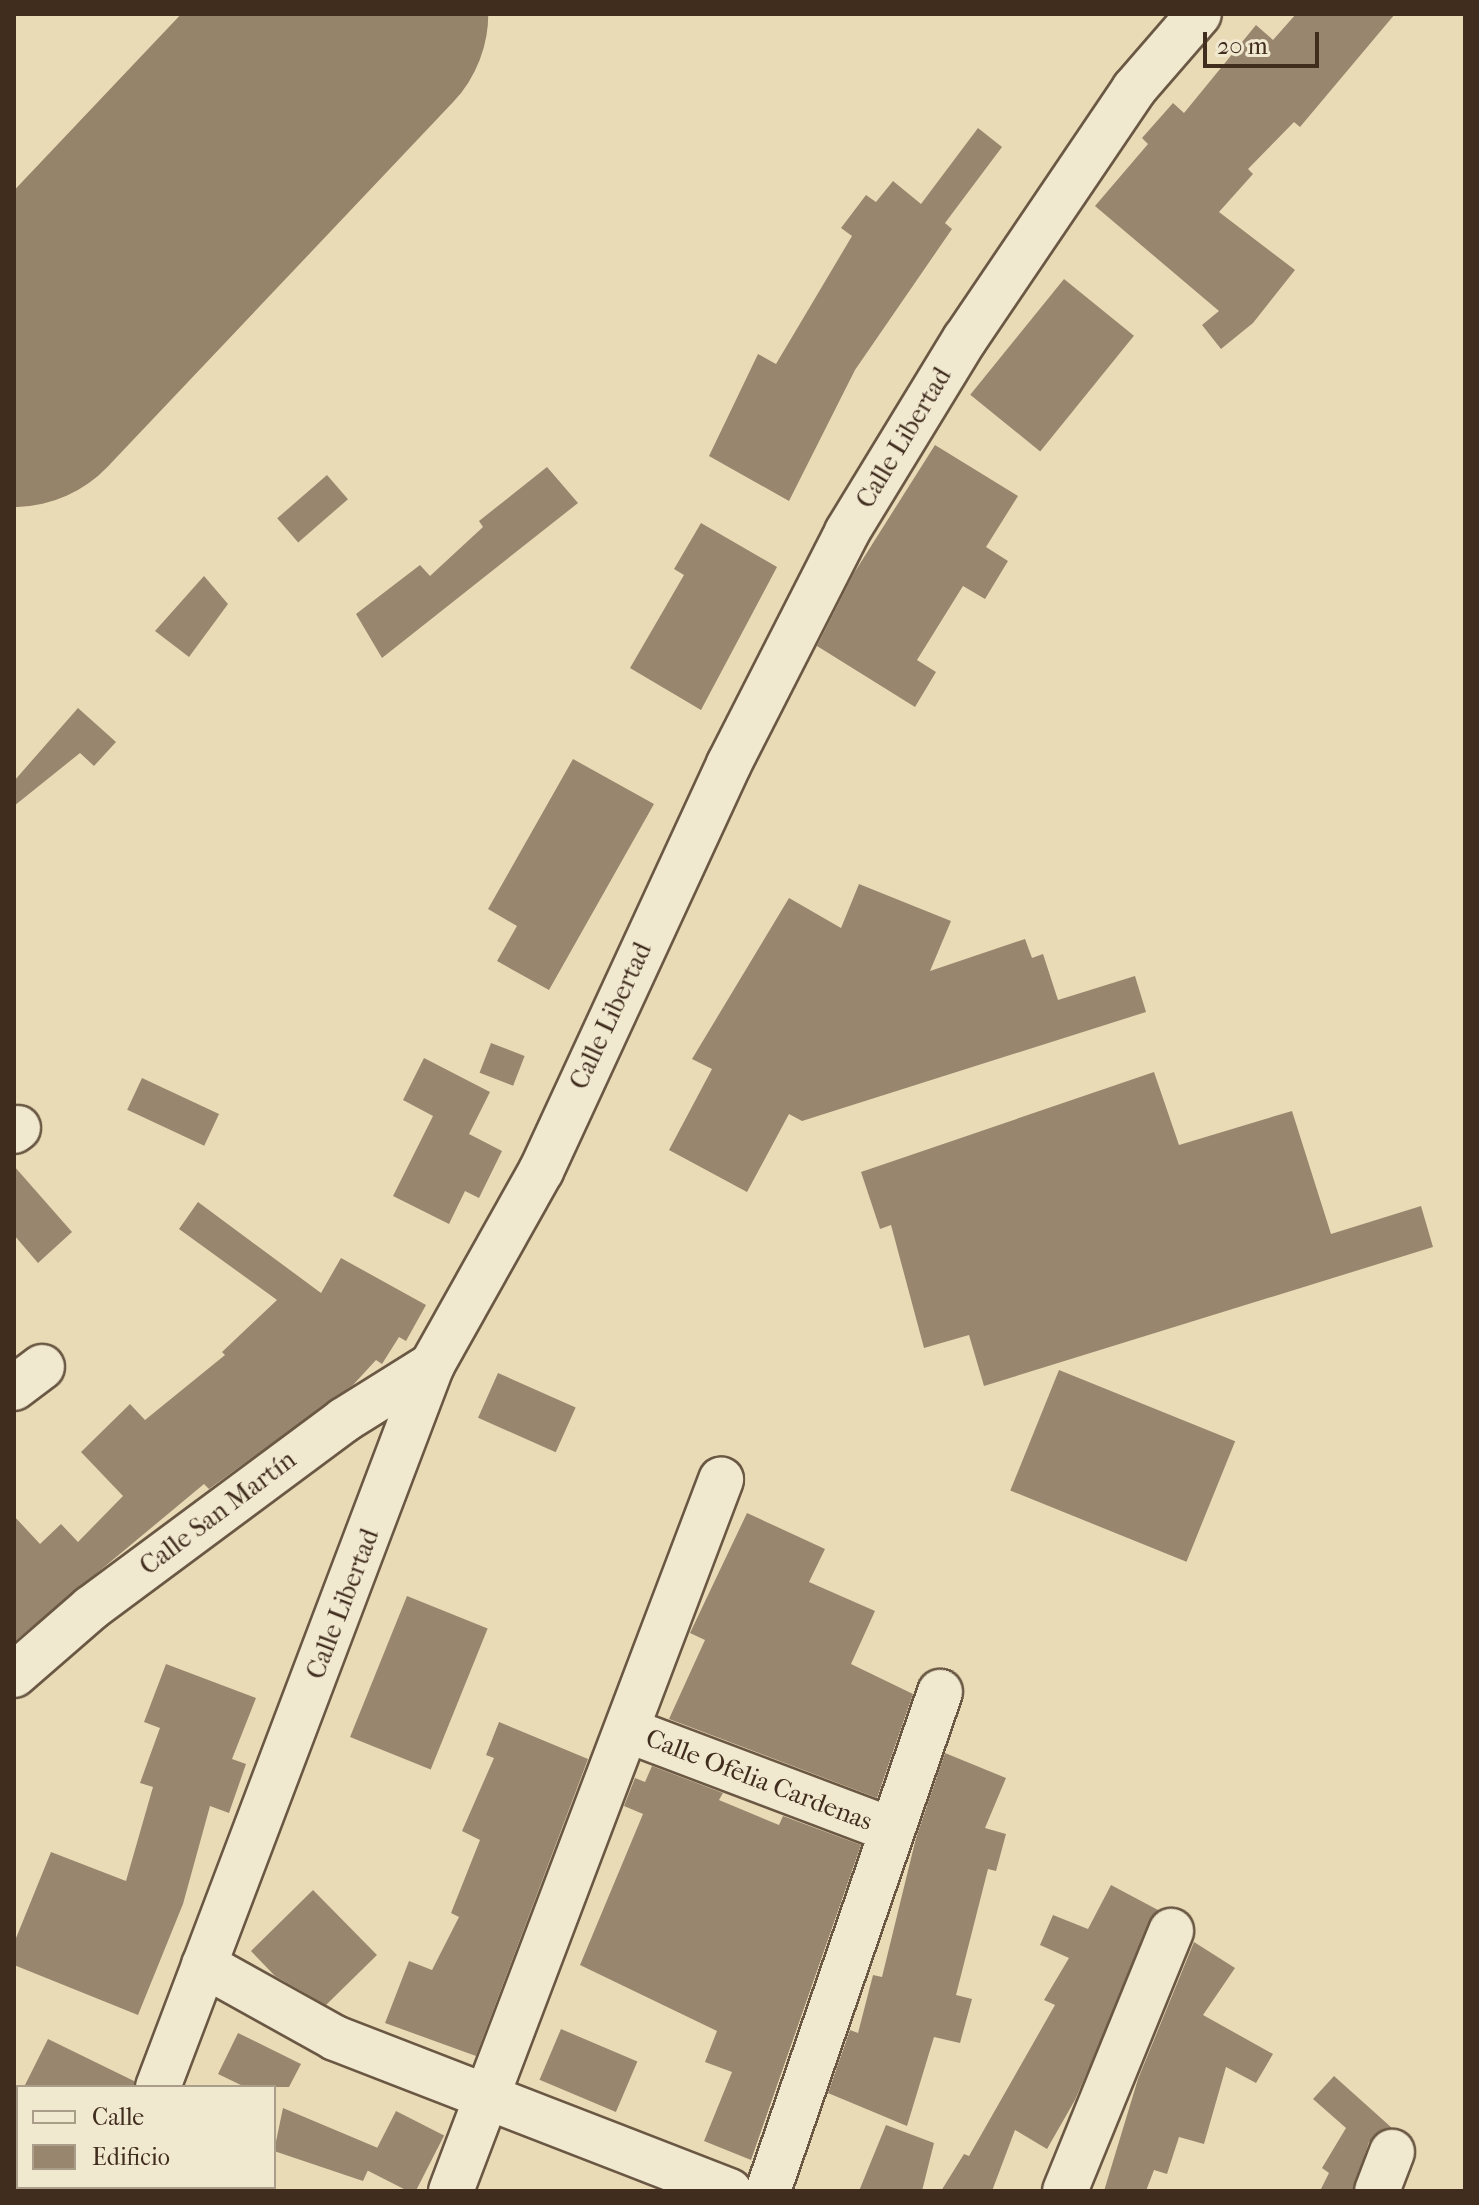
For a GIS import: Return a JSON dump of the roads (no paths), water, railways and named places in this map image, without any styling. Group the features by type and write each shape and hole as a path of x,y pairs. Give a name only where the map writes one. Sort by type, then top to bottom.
{"street":[{"name":"Calle Libertad","path":"159,2085 432,1365 541,1171 729,764 847,532 1059,194 1134,89 1199,14"},
{"name":"Calle San Martín","path":"14,1675 91,1608 306,1448 432,1365"},
{"path":"451,2191 721,1480"},
{"path":"768,2191 940,1692"},
{"name":"Calle Ofelia Cardenas","path":"627,1730 892,1830"},
{"path":"1065,2191 1171,1931"},
{"path":"204,1965 335,2038 487,2100 729,2191"}]}
